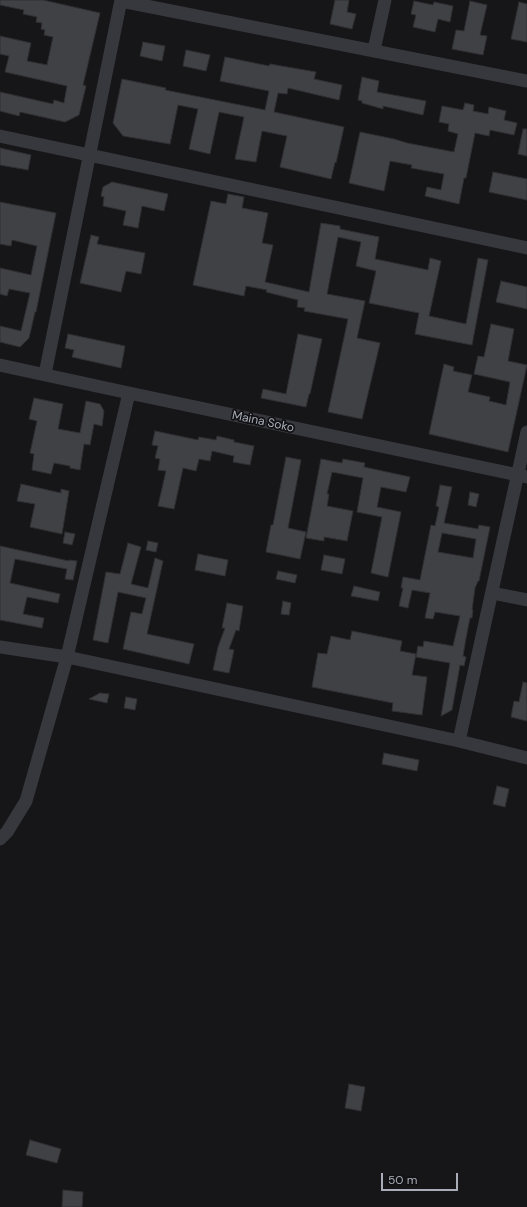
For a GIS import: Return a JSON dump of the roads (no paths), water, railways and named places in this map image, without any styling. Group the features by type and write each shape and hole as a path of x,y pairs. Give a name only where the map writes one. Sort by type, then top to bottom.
{"street":[{"path":"374,50 385,0"},
{"path":"45,374 121,1 527,81"},
{"path":"0,136 527,248"},
{"name":"Maina Soko","path":"0,365 522,476"},
{"path":"0,839 7,832 26,801 67,657 129,393"},
{"path":"459,741 492,593 522,476 527,432"},
{"path":"492,593 527,600"},
{"path":"0,647 67,657 459,741 527,758"}]}
